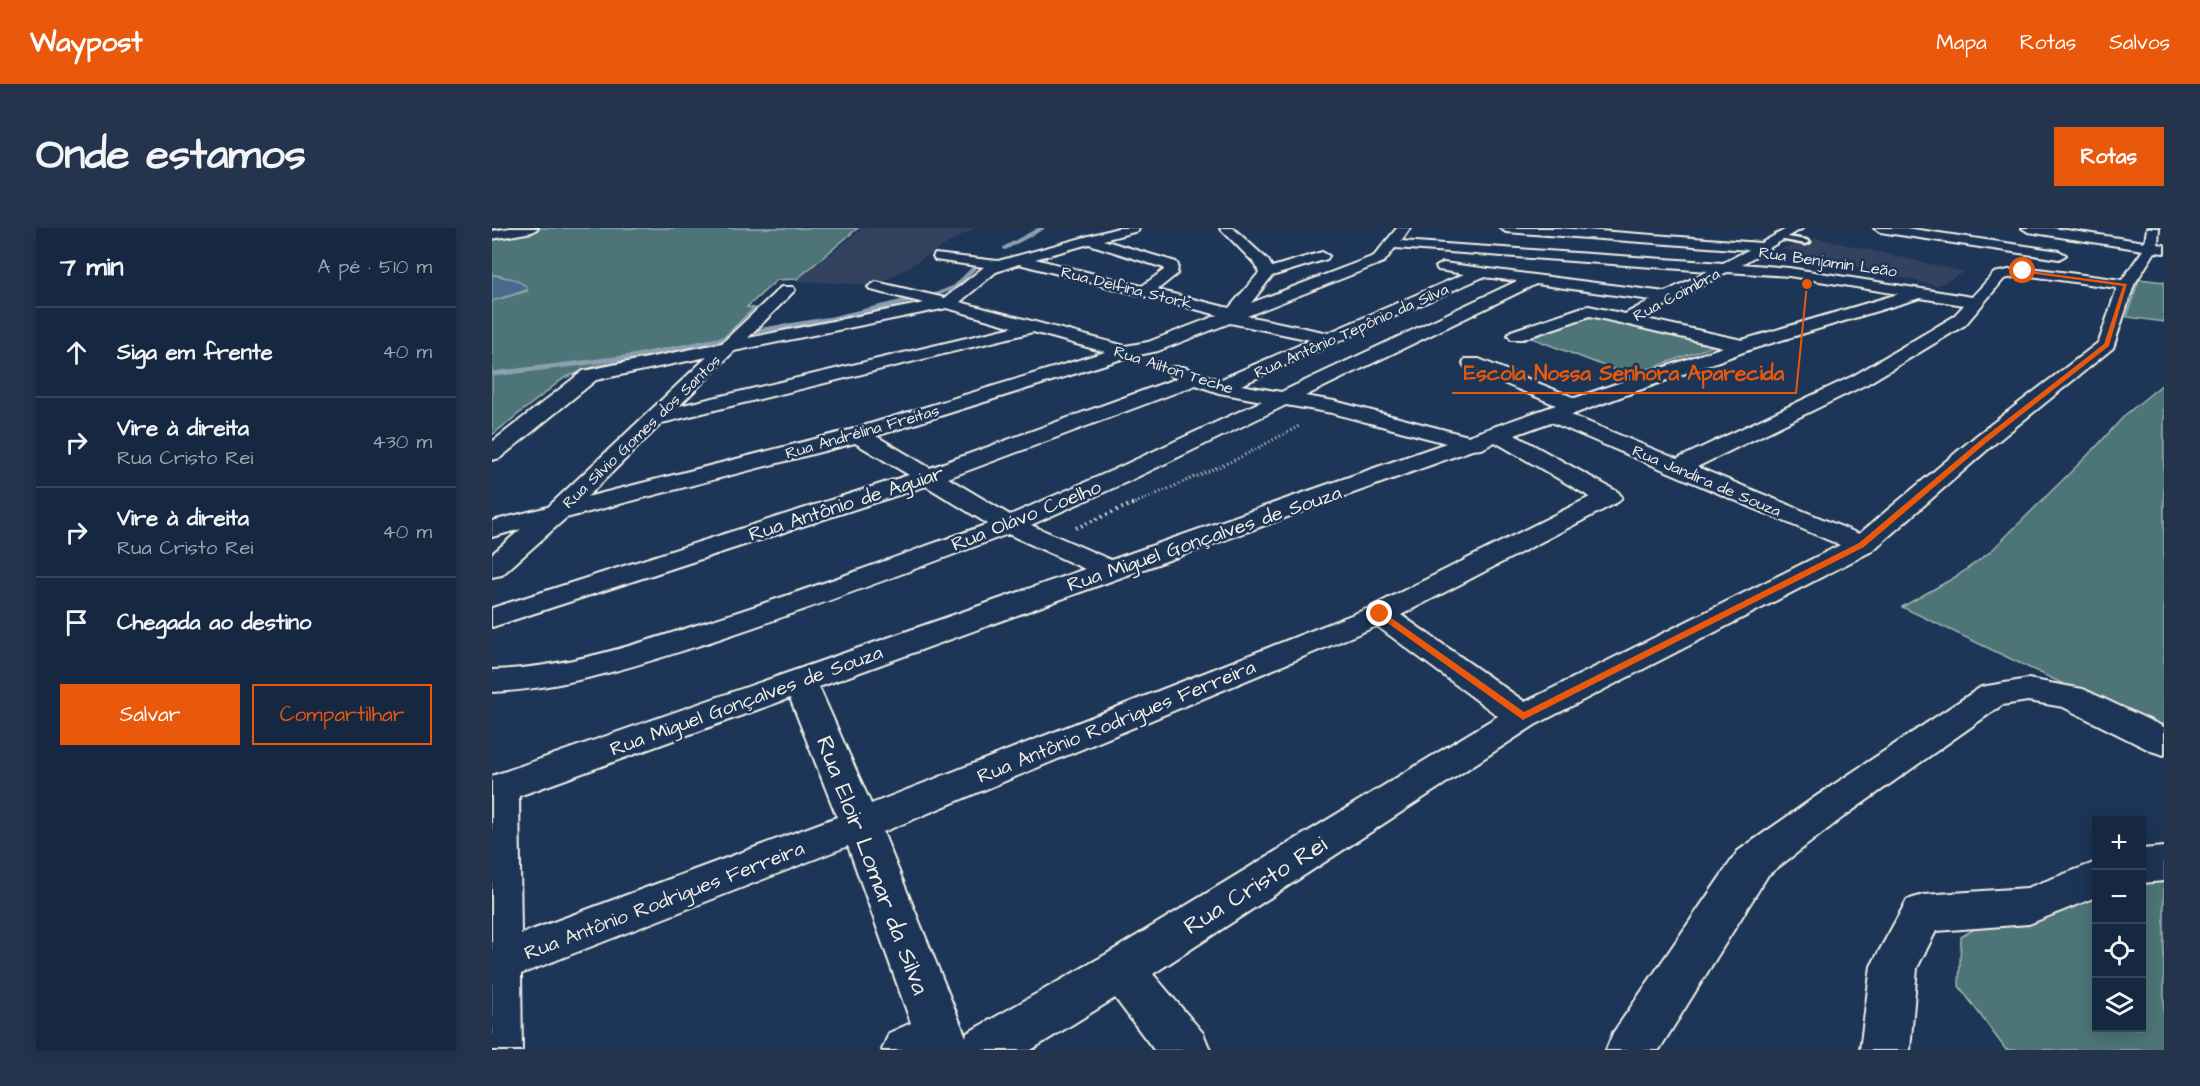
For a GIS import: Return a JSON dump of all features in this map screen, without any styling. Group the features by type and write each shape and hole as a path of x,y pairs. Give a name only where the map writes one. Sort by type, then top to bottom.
{"street":[{"path":"492,235 532,228"},
{"path":"492,453 590,375 947,303 978,282 984,272 998,265 1092,241 1132,228"},
{"path":"1226,228 1263,263 1267,273"},
{"path":"1402,262 1379,259 1404,228"},
{"path":"1506,228 1771,243"},
{"path":"1535,228 1555,231"},
{"path":"1880,228 2072,257"},
{"path":"2028,228 2148,253"},
{"name":"Rua Coimbra","path":"1627,320 1665,297 1771,243 1802,235"},
{"path":"1092,241 1171,265 1172,271 1146,291"},
{"name":"Rua Benjamin Leão","path":"1390,244 1789,272 1974,302"},
{"path":"1676,468 1860,380 1959,321 1999,276 2012,271 2148,253"},
{"name":"Rua Cristo Rei","path":"985,1050 1121,970 1523,717 1862,545 1985,440 2107,344 2148,253"},
{"path":"1322,255 1267,273 1230,316 1332,339"},
{"path":"940,257 998,265"},
{"name":"Rua Andrélina Freitas","path":"580,489 1116,350 1152,347 1379,259"},
{"name":"Rua Delfina Stork","path":"1021,260 1146,291 1230,316"},
{"path":"1425,265 1665,297"},
{"name":"Rua Antônio Tepônio da Silva","path":"1208,383 1332,339 1482,272"},
{"name":"Rua Olávo Coelho","path":"492,681 525,680 628,658 786,607 1009,525 1284,399 1534,279"},
{"name":"Rua Ailton Teche","path":"876,286 947,303 1116,350 1208,383 1486,439"},
{"name":"Rua Sílvio Gomes dos Santos","path":"492,570 555,514 787,290"},
{"name":"Rua Miguel Gonçalves de Souza","path":"496,790 1743,346 1919,293"},
{"path":"1517,335 1588,311 1627,320"},
{"name":"Rua Coimbra","path":"1627,320 1743,346"},
{"path":"654,418 1033,327"},
{"name":"Rua Andrélina Freitas","path":"492,529 858,435 1116,350"},
{"name":"Rua Jandira de Souza","path":"1472,363 1676,468 1862,545"},
{"name":"Rua Antônio de Aguiar","path":"492,618 931,476 1208,383"},
{"path":"858,435 931,476 1009,525 1110,570"},
{"name":"Rua Antônio Rodrigues Ferreira","path":"495,964 860,825 1380,614 1609,497 1486,439"},
{"path":"1380,614 1523,717"},
{"name":"Rua Eloir Lomar da Silva","path":"800,681 860,825 931,1045"},
{"path":"1631,1050 1753,863 1832,804 1993,695 2028,690 2070,697 2164,742"},
{"path":"496,790 497,1050"},
{"path":"2146,866 2164,864"},
{"path":"1885,1050 1894,966 1923,913 2029,906 2092,881"},
{"path":"1121,970 1185,1050"}],"path":[{"path":"1047,541 1239,458 1334,407"}],"shaded area":[{"path":"829,228 974,228 878,285 795,281 861,230"},
{"path":"1818,238 1965,272 1937,286 1781,249"},
{"path":"492,275 514,279 526,286 527,290 492,301"}],"green space":[{"path":"492,228 858,228 797,279 777,280 747,307 754,308 717,344 596,366 564,378 492,435 492,301 527,291 502,276 492,275"},
{"path":"2139,279 2164,282 2164,322 2127,317"},
{"path":"1594,315 1719,344 1630,376 1529,337"},
{"path":"2164,383 2164,732 1902,607 1957,576 1990,552 2125,415"},
{"path":"2164,868 2164,1050 2006,1050 1959,986 1961,937 2007,909 2092,887 2092,1032 2146,1032 2146,873"}],"waterway":[{"path":"1005,248 1042,228"},
{"path":"935,295 955,287 973,269"},
{"path":"757,331 832,319 912,300 909,301"},
{"path":"492,374 632,357 723,339"}],"place":[{"name":"Escola Nossa Senhora Aparecida","path":"1807,284"}],"route":[{"path":"1380,614 1523,717 1862,545 1985,440 2107,344 2126,285 2023,271"}]}
